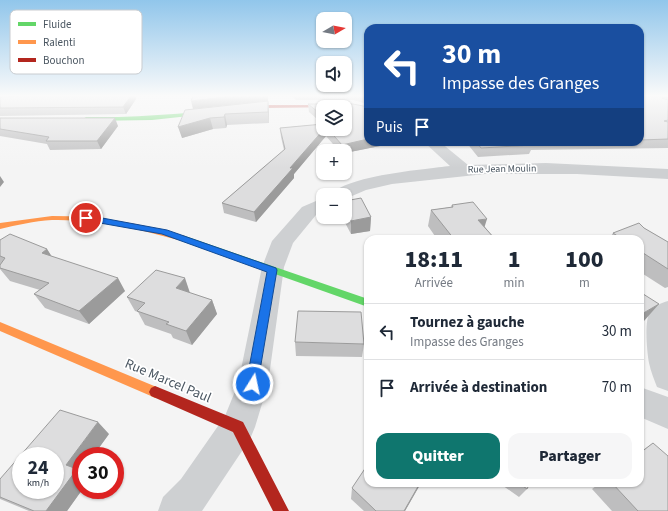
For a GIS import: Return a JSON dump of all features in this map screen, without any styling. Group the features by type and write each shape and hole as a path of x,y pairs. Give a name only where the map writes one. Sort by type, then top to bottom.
{"street":[{"path":"436,146 463,169"},
{"name":"Rue Jean Moulin","path":"352,189 403,176 463,169 562,168 668,174"},
{"path":"177,511 194,492 238,427 253,384 272,270 283,241 309,211 316,208"},
{"path":"0,226 50,218 86,218 164,232 364,302"},
{"path":"668,311 659,319 663,362 668,377"},
{"name":"Rue Marcel Paul","path":"0,326 238,427"},
{"path":"644,404 668,413"},
{"path":"238,427 280,511"}],"building":[{"path":"0,120 114,120 97,141 46,141 49,137 0,129"},
{"path":"181,120 203,120 178,127"},
{"path":"352,120 364,120 364,140 341,144 334,136 352,136"},
{"path":"644,120 668,120 664,121 668,122 668,139 644,140"},
{"path":"316,125 316,136 318,136 290,168 293,168 254,212 222,203 285,149 280,128"},
{"path":"479,146 516,146 481,148"},
{"path":"361,198 371,217 352,221 352,200"},
{"path":"473,202 487,219 478,220 491,235 451,235 431,210 453,207 452,205"},
{"path":"639,223 644,228 668,242 668,269 644,254 644,235 616,235 613,233"},
{"path":"10,234 47,249 42,253 118,278 79,311 34,294 49,283 0,268 0,265 5,258 0,256 0,240"},
{"path":"156,270 185,278 176,288 212,300 186,331 166,324 169,322 137,311 145,303 127,297"},
{"path":"644,295 659,304 644,313"},
{"path":"298,311 361,312 364,344 295,342"},
{"path":"60,410 98,422 79,447 72,447 72,457 66,465 72,467 72,476 64,487 64,447 28,447"},
{"path":"653,443 668,456 668,511 638,511 616,487 644,487 644,450"},
{"path":"12,465 12,499 55,499 46,511 34,511 0,497 0,479"},
{"path":"364,470 364,487 418,487 404,511 376,511 352,488"}],"traffic: fast":[{"path":"182,238 364,302"}],"traffic: slow":[{"path":"0,226 52,218 101,220 151,229 182,238"},
{"path":"0,326 155,392"}],"traffic: jam":[{"path":"155,392 238,427 281,511"}],"route":[{"path":"86,218 164,232 272,270 253,384"}]}
